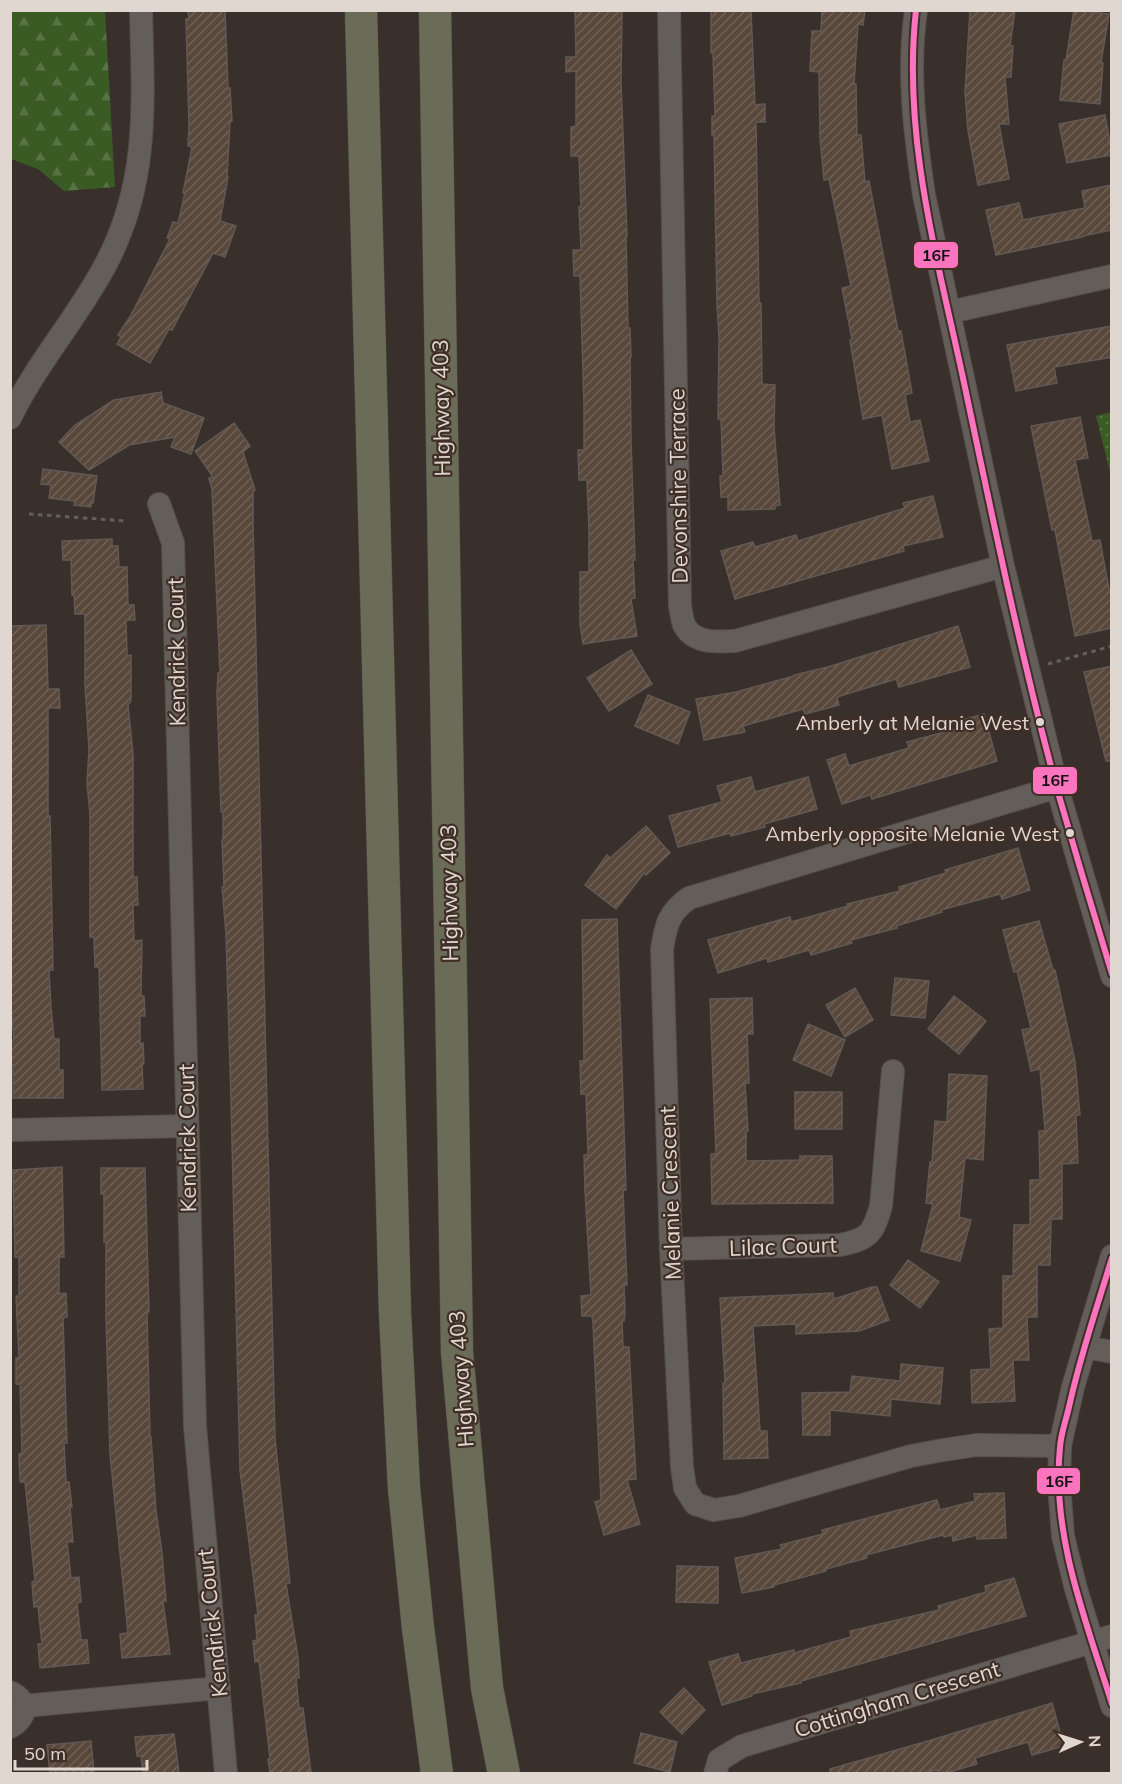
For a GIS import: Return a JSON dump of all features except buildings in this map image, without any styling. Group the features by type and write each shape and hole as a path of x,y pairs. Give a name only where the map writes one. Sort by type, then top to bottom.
{"highway":[{"path":"361,10 395,1313 405,1499 418,1628 437,1773"},
{"name":"Highway 403","path":"435,10 457,1352 487,1688 504,1773"}],"street":[{"path":"10,418 27,386 107,262 130,208 142,144 141,10"},
{"name":"Devonshire Terrace","path":"669,10 680,606 685,626 696,637 710,643 735,641 1003,566"},
{"path":"916,10 911,80 915,134 924,195 1003,566 1057,787 1112,976"},
{"path":"950,312 1112,276"},
{"name":"Kendrick Court","path":"159,504 173,543 196,1459 226,1773"},
{"name":"Melanie Crescent","path":"1057,787 689,898 676,907 666,925 662,949 671,1249 682,1467 685,1488 695,1504 714,1510 739,1506 911,1456 943,1450 977,1445 1060,1446"},
{"name":"Lilac Court","path":"671,1249 840,1245 861,1241 875,1226 881,1206 893,1071"},
{"path":"10,1130 187,1126"},
{"path":"1112,1256 1085,1347 1060,1446 1059,1484 1063,1536 1076,1589 1102,1638 1112,1706"},
{"path":"1085,1347 1112,1352"},
{"name":"Cottingham Crescent","path":"715,1773 719,1760 742,1746 1102,1638"},
{"path":"10,1727 19,1722 22,1717 17,1699 219,1688"}],"path":[{"path":"29,514 126,521"},
{"path":"1029,669 1112,646"}],"green space":[{"path":"10,11 105,11 115,187 64,191 38,169 11,159"},
{"path":"1112,412 1111,476 1096,416"}],"transit line":[{"name":"16F","path":"916,10 913,57 914,103 924,196 933,241 1031,687 1057,789 1112,974"},
{"name":"16F","path":"1112,1258 1083,1350 1062,1432 1059,1480 1061,1513 1073,1577 1112,1704"}],"place":[{"name":"Amberly at Melanie West","path":"1040,722"},
{"name":"Amberly opposite Melanie West","path":"1070,833"}]}
